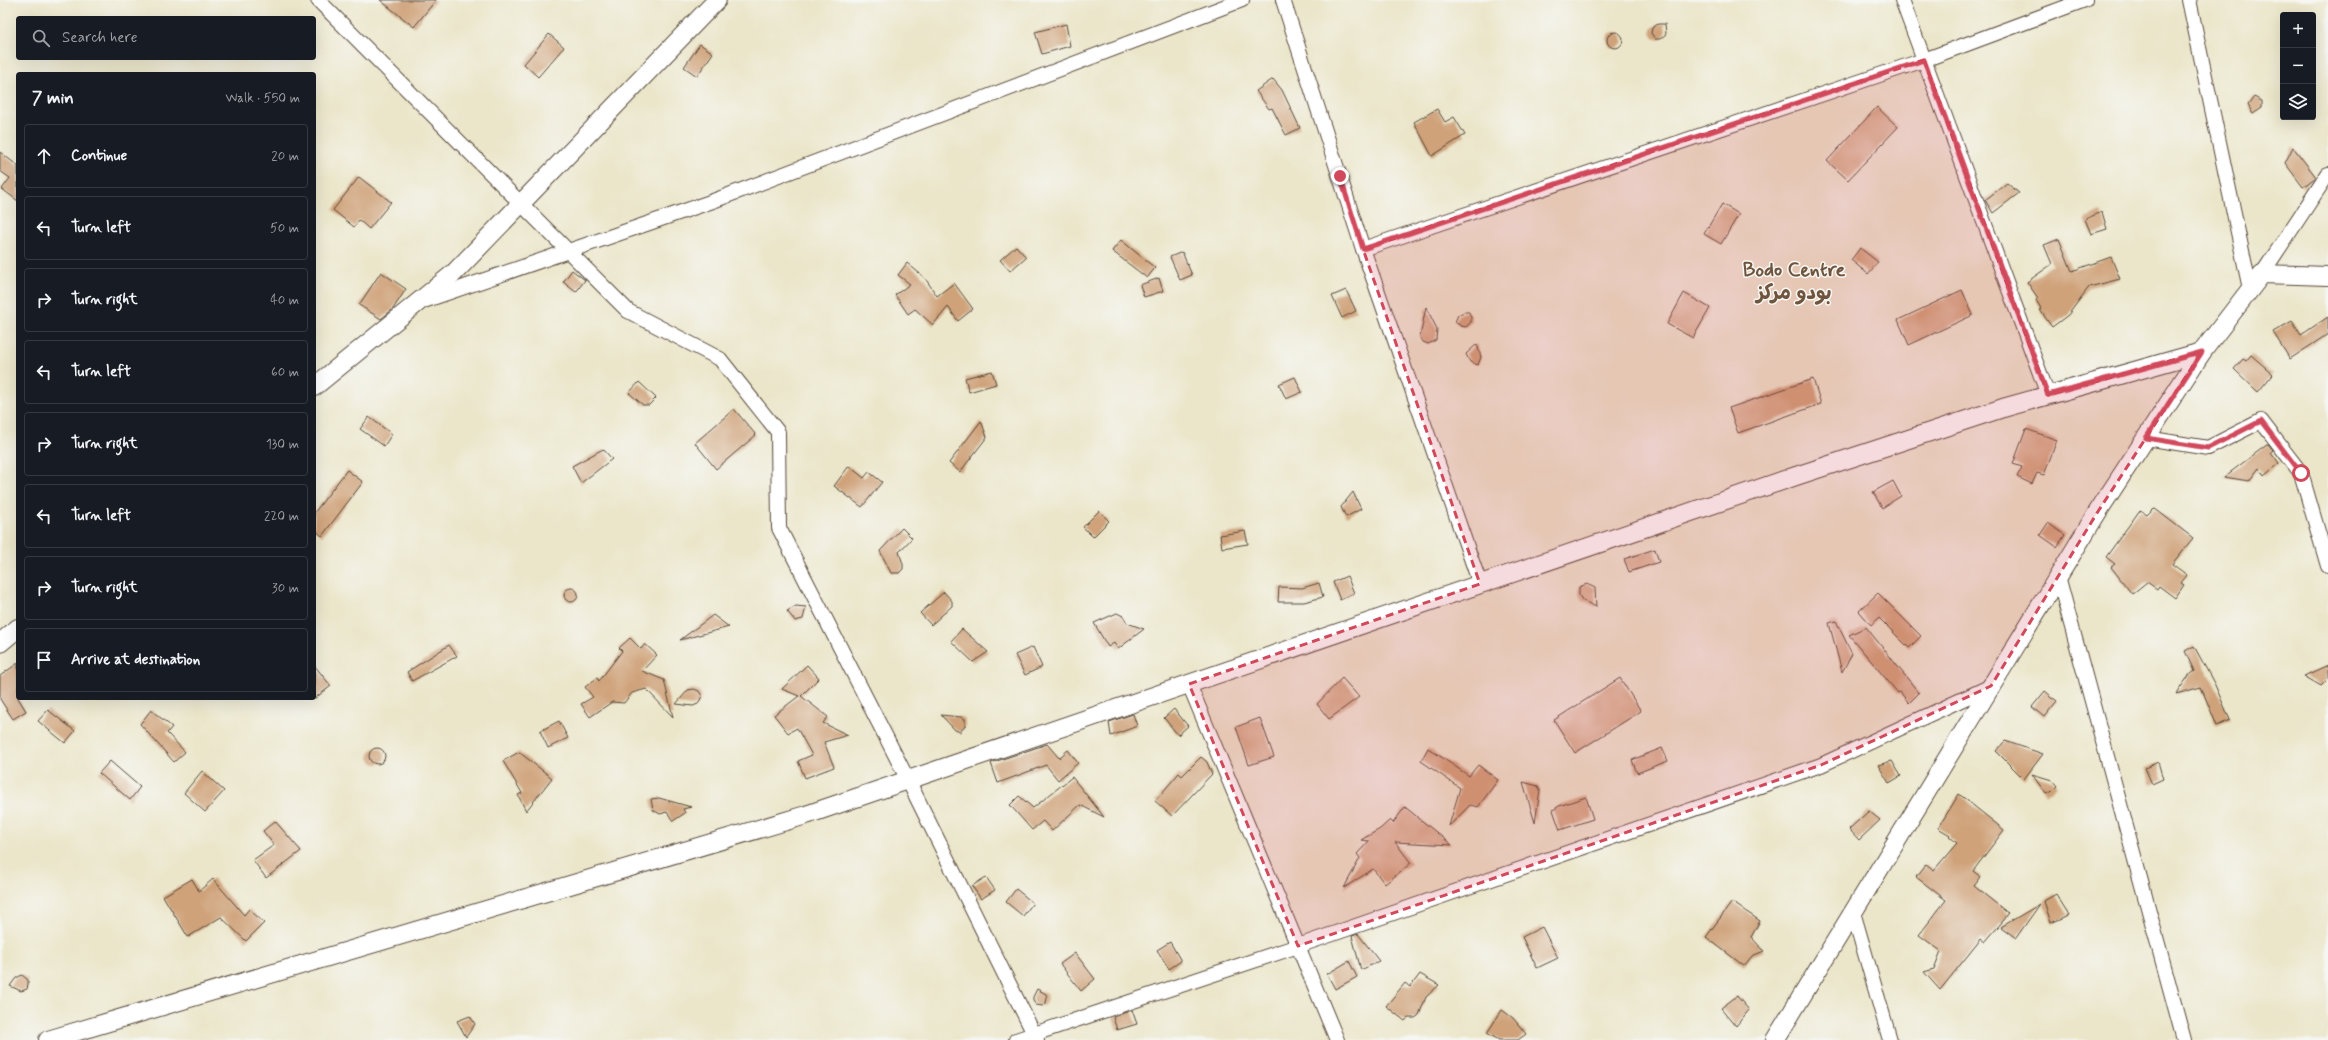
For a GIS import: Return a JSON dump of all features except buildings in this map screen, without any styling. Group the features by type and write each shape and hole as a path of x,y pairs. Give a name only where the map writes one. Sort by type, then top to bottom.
{"street":[{"path":"318,0 628,311 720,359 778,432 779,528 908,780 1035,1037"},
{"path":"316,385 454,273 717,0"},
{"path":"417,304 713,202 1242,0"},
{"path":"1283,0 1363,249 1480,584"},
{"path":"1902,0 2048,395"},
{"path":"1363,249 1924,60 2085,0"},
{"path":"2189,0 2250,289"},
{"path":"1775,1040 2058,576 2146,438 2202,352 2262,274 2328,174"},
{"path":"2262,274 2328,276"},
{"path":"48,1040 798,817 1796,476 2003,408 2202,352"},
{"path":"2146,438 2208,448 2261,421 2301,473 2328,566"},
{"path":"2058,576 2184,1040"},
{"path":"0,643 16,630"},
{"path":"1188,684 1337,1040"},
{"path":"1016,1040 1035,1037 1821,765 1991,686"},
{"path":"1853,912 1890,1040"}],"highlighted area":[{"path":"1924,60 2048,395 2202,352 2097,513 1991,686 1821,765 1298,946 1189,684 1480,584 1363,249"}],"district":[{"name":"Bodo Centre بودو مركز","path":"1794,280"}],"route":[{"path":"1340,176 1363,249 1924,60 2048,395 2202,352 2146,438 2208,448 2261,421 2301,473"}]}
